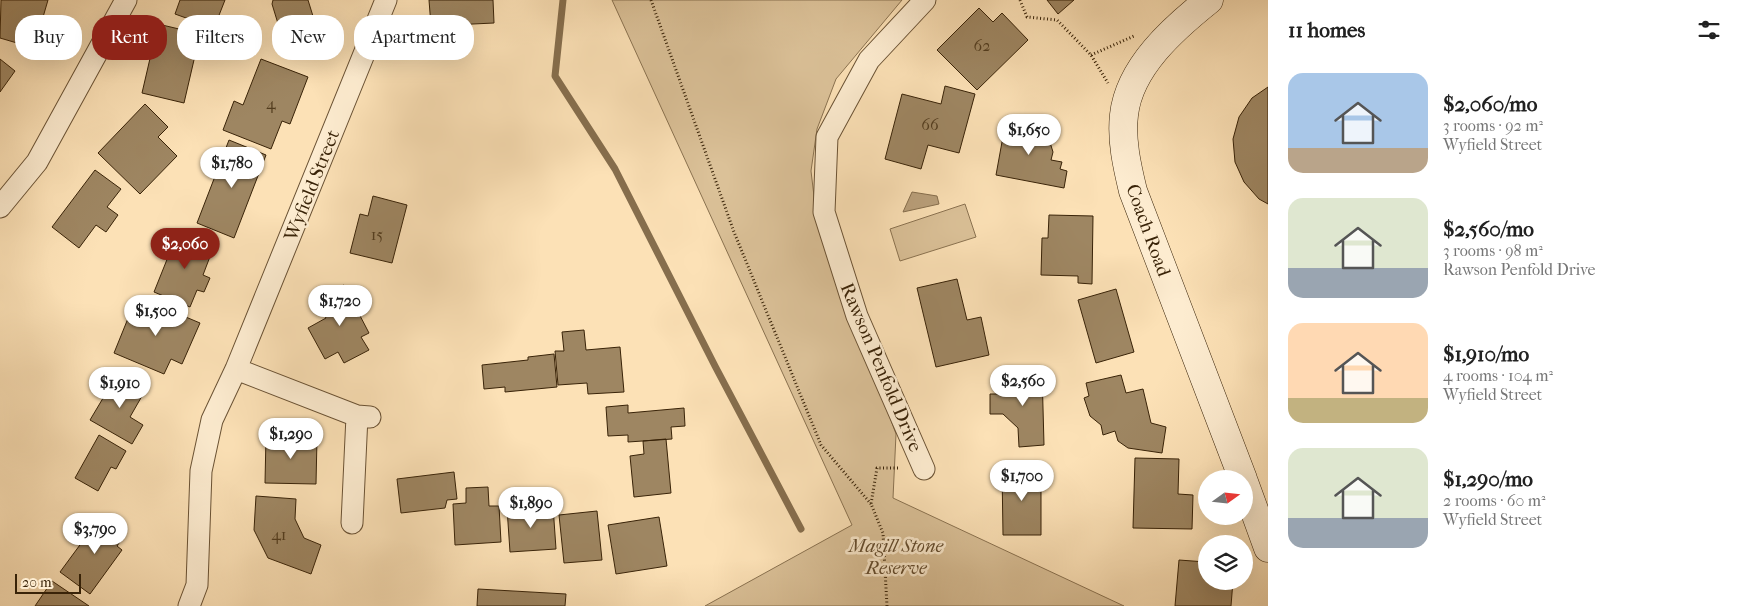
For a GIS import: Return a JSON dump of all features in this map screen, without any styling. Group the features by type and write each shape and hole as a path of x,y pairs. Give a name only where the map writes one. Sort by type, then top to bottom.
{"street":[{"path":"0,206 37,162 126,0"},
{"name":"Wyfield Street","path":"189,606 198,585 201,471 212,420 236,369 386,0"},
{"name":"Rawson Penfold Drive","path":"924,469 857,316 824,212 827,137 869,60 925,0"},
{"name":"Coach Road","path":"1208,0 1157,47 1145,64 1132,88 1124,113 1124,132 1126,161 1134,190 1239,470"},
{"path":"236,369 363,416 352,523"},
{"name":"Coach Road","path":"1253,507 1268,548"}],"path":[{"path":"651,0 734,232 821,445 871,504 883,533 887,606"},
{"path":"1020,0 1027,17 1057,20 1091,55"},
{"path":"871,504 877,468 924,469"}],"green space":[{"name":"Magill Stone Reserve","path":"612,0 902,0 836,79 817,129 811,171 816,213 896,434 893,498 1124,606 705,606 852,525"},
{"path":"965,204 976,237 900,261 890,229"}],"shaded area":[{"path":"912,192 937,196 939,204 903,212"}],"building":[{"path":"1,0 48,0 44,15 15,15 15,42 0,38"},
{"path":"180,0 225,0 219,15 175,14"},
{"path":"273,0 308,0 313,15 275,15 272,4"},
{"path":"429,0 493,0 494,23 474,24 474,15 430,15"},
{"path":"1047,0 1074,0 1058,14"},
{"path":"979,8 993,22 1002,13 1028,40 977,90 937,50"},
{"path":"167,26 177,29 177,60 194,60 184,103 142,93 150,60 167,60"},
{"path":"0,59 15,71 0,92"},
{"path":"262,59 308,77 290,124 282,121 271,149 223,130 234,101 243,105"},
{"path":"945,86 975,94 959,153 928,145 921,169 885,159 902,94 941,104"},
{"path":"1268,87 1268,204 1259,199 1244,182 1235,162 1233,139 1239,117 1252,98"},
{"path":"145,104 168,127 158,137 177,156 140,194 98,153"},
{"path":"1006,120 1042,126 1040,137 1049,139 1053,152 1051,160 1062,162 1060,169 1067,171 1064,188 996,175"},
{"path":"229,140 266,155 234,238 197,223"},
{"path":"95,170 121,189 107,207 118,215 106,232 96,225 79,248 52,227"},
{"path":"373,196 407,205 392,263 350,253 360,214 368,216"},
{"path":"1049,215 1093,216 1092,284 1078,283 1078,276 1041,275 1042,238 1048,238"},
{"path":"178,232 214,246 203,275 210,278 204,292 197,290 190,307 154,292"},
{"path":"957,279 967,320 981,317 989,355 936,367 917,288"},
{"path":"344,285 369,333 361,337 369,350 344,363 338,352 325,359 308,328 326,318 316,300"},
{"path":"1116,289 1134,352 1096,363 1078,300"},
{"path":"143,299 200,323 182,364 171,359 164,374 114,353 131,311 137,314"},
{"path":"584,330 586,350 620,347 624,392 588,394 587,383 558,385 555,351 564,351 562,332"},
{"path":"554,354 557,387 505,392 505,387 484,389 482,365 528,360 528,357"},
{"path":"1042,371 1044,445 1019,447 1018,428 1003,414 990,414 990,394 1000,394 1015,373"},
{"path":"118,373 146,389 130,417 143,425 132,444 90,420"},
{"path":"1121,375 1126,393 1143,389 1151,423 1166,427 1162,453 1128,448 1118,441 1115,431 1103,435 1101,425 1090,416 1084,398 1089,396 1086,383"},
{"path":"628,405 628,413 684,408 685,426 671,427 672,439 628,442 628,435 608,436 606,407"},
{"path":"99,435 126,451 116,469 111,467 98,491 75,478"},
{"path":"266,436 317,438 316,484 265,483"},
{"path":"666,439 671,493 634,497 630,456 644,454 643,441"},
{"path":"1135,458 1179,459 1178,494 1193,495 1192,529 1133,528"},
{"path":"1002,469 1041,469 1041,535 1003,535"},
{"path":"454,472 457,499 447,500 445,508 401,513 397,479"},
{"path":"488,487 489,506 499,506 501,542 455,545 453,504 466,503 466,488"},
{"path":"256,496 296,499 295,519 304,538 321,545 311,574 268,558 254,530"},
{"path":"553,506 556,549 510,552 507,508"},
{"path":"597,511 602,560 564,563 559,515"},
{"path":"102,515 126,533 117,546 122,550 90,594 60,572"},
{"path":"659,517 667,566 616,574 608,525"},
{"path":"1179,560 1198,561 1198,590 1232,590 1231,606 1175,606"},
{"path":"52,581 89,606 35,606"},
{"path":"478,589 566,594 565,606 477,606"}],"waterway":[{"path":"563,0 555,76 615,169 715,366 801,529"}]}
